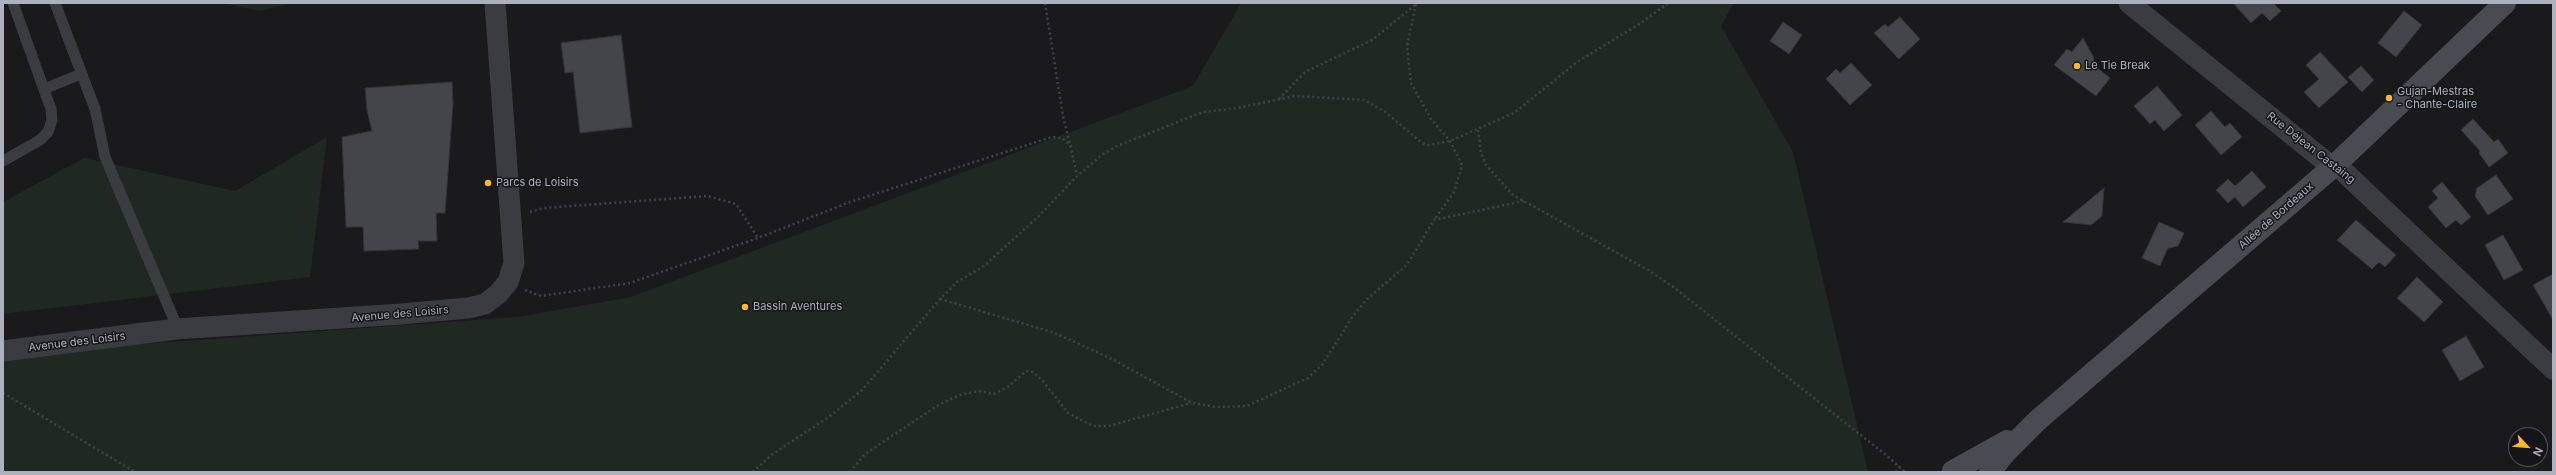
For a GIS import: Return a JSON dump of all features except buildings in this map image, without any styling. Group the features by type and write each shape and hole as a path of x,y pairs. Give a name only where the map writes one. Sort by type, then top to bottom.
{"main road":[{"name":"Allée de Bordeaux","path":"1990,472 2004,454 2038,420 2334,166 2505,3"},
{"name":"Allée de Bordeaux","path":"1949,472 1988,453 2038,420"}],"street":[{"name":"Avenue des Loisirs","path":"3,351 176,329 468,308 485,304 498,294 508,282 514,263 512,217 495,3"},
{"name":"Rue Déjean Castaing","path":"2129,3 2326,162 2334,166 2368,194 2553,369"}],"lane":[{"path":"3,161 40,140 48,132 52,120 51,109 13,3"},
{"path":"55,3 95,109 105,157 175,322 176,329"},
{"path":"44,89 81,74"}],"path":[{"path":"1045,3 1063,116 1072,147 1077,176"},
{"path":"1279,99 1305,72 1372,40 1416,3"},
{"path":"940,299 1055,333 1114,360 1192,403 1217,407 1248,406 1308,378 1322,366 1353,316 1367,300 1406,265 1434,220 1454,192 1462,165 1450,141 1431,119 1411,83 1407,46 1416,3"},
{"path":"753,472 770,456 830,416 862,390 940,299 958,282 984,266 1039,216 1077,176 1113,148 1203,112 1238,108 1279,99 1306,96 1364,100 1384,111 1422,143 1434,145 1450,141 1514,113 1577,62 1641,23 1668,3"},
{"path":"1478,130 1481,153 1486,165 1513,196 1648,270 1672,286 1900,466 1905,472"},
{"path":"508,282 541,296 630,283 758,238 850,202 1052,137 1062,138 1072,147"},
{"path":"512,217 544,208 707,196 736,204 758,238"},
{"path":"1434,220 1524,201"},
{"path":"850,472 865,454 928,411 960,395 979,391 994,394 1009,386 1026,371 1033,372 1042,380 1051,395 1068,413 1093,426 1109,426 1192,403"},
{"path":"3,393 135,472"},
{"path":"1896,472 1900,466"}],"shaded area":[{"path":"223,3 290,3 261,11"},
{"path":"1241,3 1734,3 1721,26 1793,152 1868,472 3,472 3,354 518,317 631,297 1193,86"},
{"path":"327,137 310,277 3,314 3,202 84,158 235,191"}],"place":[{"name":"Le Tie Break","path":"2077,66"},
{"name":"Gujan-Mestras - Chante-Claire","path":"2389,98"},
{"name":"Parcs de Loisirs","path":"488,183"},
{"name":"Bassin Aventures","path":"745,307"}]}
